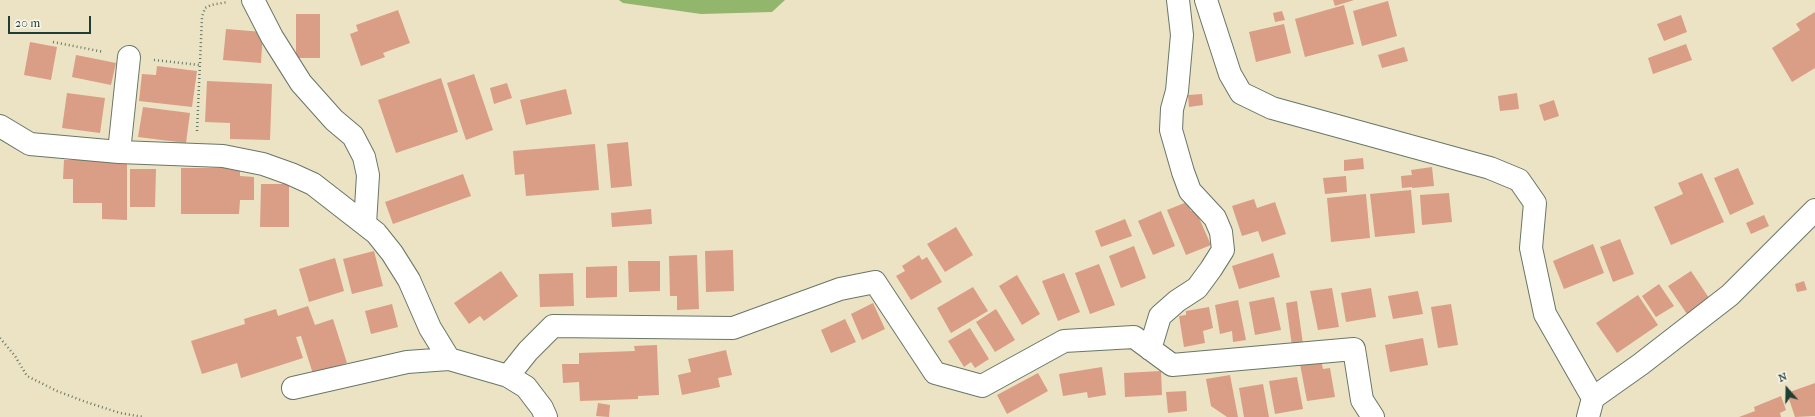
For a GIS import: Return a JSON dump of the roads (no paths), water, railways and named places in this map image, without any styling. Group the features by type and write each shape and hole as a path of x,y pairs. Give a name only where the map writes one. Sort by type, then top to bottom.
{"street":[{"path":"253,0 272,37 301,83 334,120 353,136 364,157 368,176 365,224"},
{"path":"1150,349 1160,316 1177,301 1197,288 1211,269 1222,250 1221,232 1215,218 1190,191 1171,130 1172,108 1177,91 1182,35 1178,0"},
{"path":"1206,0 1230,74 1242,93 1272,108 1490,168 1519,180 1535,203 1531,248 1546,314 1590,408 1641,364 1730,295 1815,210"},
{"path":"119,152 129,57"},
{"path":"0,126 30,144 119,152 223,156 256,162 291,174 313,184 376,233 409,280 430,328 449,359"},
{"path":"508,376 528,351 553,326 732,328 840,289 875,282 935,373 982,386 1064,341 1134,337 1172,365 1354,349 1362,400 1372,417"},
{"path":"293,388 407,362 449,359 508,376 526,387 542,408 546,417"}]}
